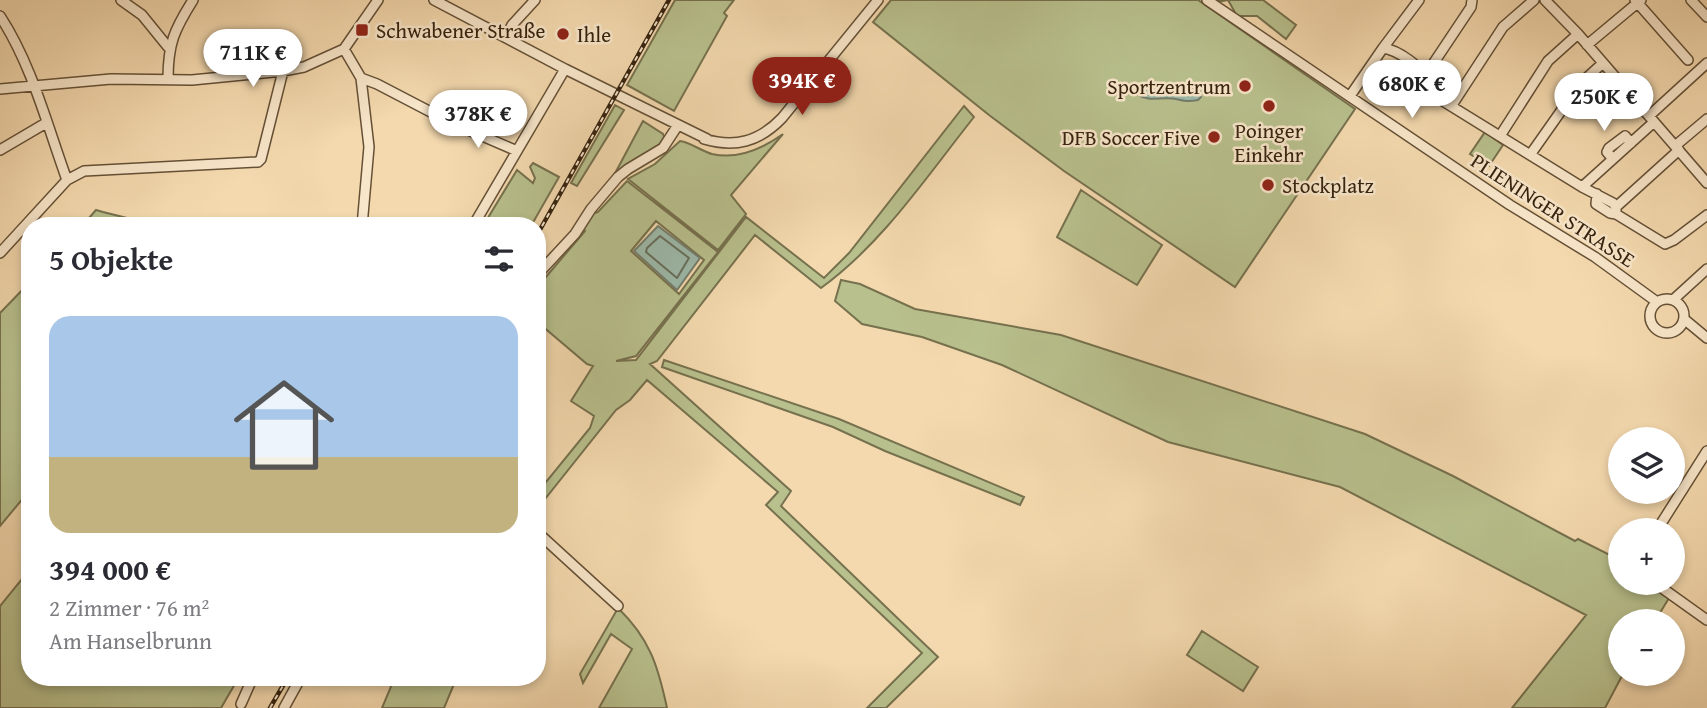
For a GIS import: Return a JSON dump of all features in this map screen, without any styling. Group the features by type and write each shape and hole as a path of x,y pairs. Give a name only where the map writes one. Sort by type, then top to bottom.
{"street":[{"path":"121,0 142,15 168,47"},
{"path":"168,79 168,47 193,0"},
{"path":"0,89 111,79 192,80 283,71 312,64 344,49 378,0"},
{"path":"435,0 678,125 691,135 719,143 735,144 767,133 782,118 878,0"},
{"path":"506,37 512,25 535,0"},
{"name":"PLIENINGER STRASSE","path":"1206,0 1510,205 1595,257 1657,302"},
{"path":"1350,96 1419,0"},
{"path":"1425,76 1471,8 1472,0"},
{"path":"1452,106 1503,27 1534,0"},
{"path":"1545,0 1604,63 1707,183"},
{"path":"1691,0 1707,18"},
{"path":"1587,45 1638,1 1693,66"},
{"path":"0,16 15,40 67,180"},
{"path":"1500,136 1548,61 1578,34"},
{"path":"1382,48 1391,49 1415,66 1432,83 1438,98 1597,194 1596,204 1610,213 1707,119"},
{"path":"344,49 360,78 369,146 363,217"},
{"path":"1530,155 1580,84 1604,63"},
{"path":"1582,187 1631,143 1693,66 1707,63"},
{"path":"478,217 565,69"},
{"path":"33,217 67,180 93,170 258,162 283,71"},
{"path":"360,78 517,151"},
{"path":"0,150 46,122"},
{"path":"546,265 575,234 591,209 618,177 663,148 678,125"},
{"path":"1616,210 1665,243 1674,240 1707,215"},
{"path":"0,253 21,230"},
{"path":"1674,300 1707,269"},
{"path":"1678,329 1684,319 1682,307 1696,280"},
{"name":"PLIENINGER STRASSE","path":"1635,286 1650,312 1650,322 1657,331 1669,334 1678,329 1706,338"},
{"path":"1650,312 1657,302 1667,299 1674,300 1682,307"},
{"name":"PLIENINGER STRASSE","path":"1684,319 1706,338"},
{"path":"1665,518 1707,452"},
{"path":"546,540 618,607"},
{"path":"1672,595 1707,620"},
{"path":"241,704 249,686"},
{"path":"284,708 296,686"}],"green space":[{"path":"675,0 734,0 724,13 727,16 674,111 627,85"},
{"path":"891,0 1198,0 1355,109 1235,287 1064,171 873,22"},
{"path":"1228,0 1263,0 1296,25 1286,39 1257,16 1237,16"},
{"path":"615,105 624,110 577,186 571,183"},
{"path":"964,106 974,117 903,208 843,270 821,288 755,235 657,361 650,364 791,491 781,506 938,657 886,708 867,708 922,653 766,505 778,492 647,380 630,400 616,410 546,498 546,482 590,428 594,416 571,401 593,366 587,364 546,329 546,277 585,231 583,227 592,214 598,212 627,181 718,252 636,356 616,361 636,360 746,217 824,278 849,253","holes":["656,221 704,260 679,294 631,251"]},
{"path":"643,121 664,137 659,145 612,179"},
{"path":"1485,132 1503,145 1489,166 1470,154"},
{"path":"783,134 731,195 746,214 718,250 628,179 655,164 680,141 712,154 731,156 758,149"},
{"path":"533,163 559,177 536,217 488,217 517,170 533,183 535,178 530,167"},
{"path":"1081,190 1162,245 1137,285 1057,237"},
{"path":"96,210 123,217 90,217"},
{"path":"841,280 860,284 915,309 1061,335 1365,434 1453,476 1575,541 1578,539 1608,554 1608,595 1665,595 1669,598 1662,609 1608,609 1608,686 1617,686 1605,708 1512,708 1586,615 1340,487 1168,442 1002,365 922,337 862,324 835,301"},
{"path":"21,291 21,501 0,526 0,313"},
{"path":"664,360 839,419 1024,497 1020,505 885,451 833,427 662,367"},
{"path":"21,580 21,686 234,686 221,708 0,708 0,606"},
{"path":"618,608 638,631 651,654 667,708 599,708 632,649 611,634 583,683 580,674"},
{"path":"1202,631 1258,667 1243,691 1187,655"},
{"path":"391,686 453,686 444,708 382,708"}],"water":[{"path":"1146,84 1176,87 1182,84 1199,90 1201,97 1187,101 1171,98 1151,99 1136,94 1139,88"},
{"path":"658,226 700,258 677,290 634,251"}],"railway":[{"path":"546,219 669,0"},
{"path":"270,708 283,686"}],"place":[{"name":"Schwabener Straße","path":"362,30"},
{"name":"Ihle","path":"563,34"},
{"name":"Sportzentrum","path":"1245,86"},
{"name":"Poinger Einkehr","path":"1269,106"},
{"name":"DFB Soccer Five","path":"1214,137"},
{"name":"Stockplatz","path":"1268,185"}]}
